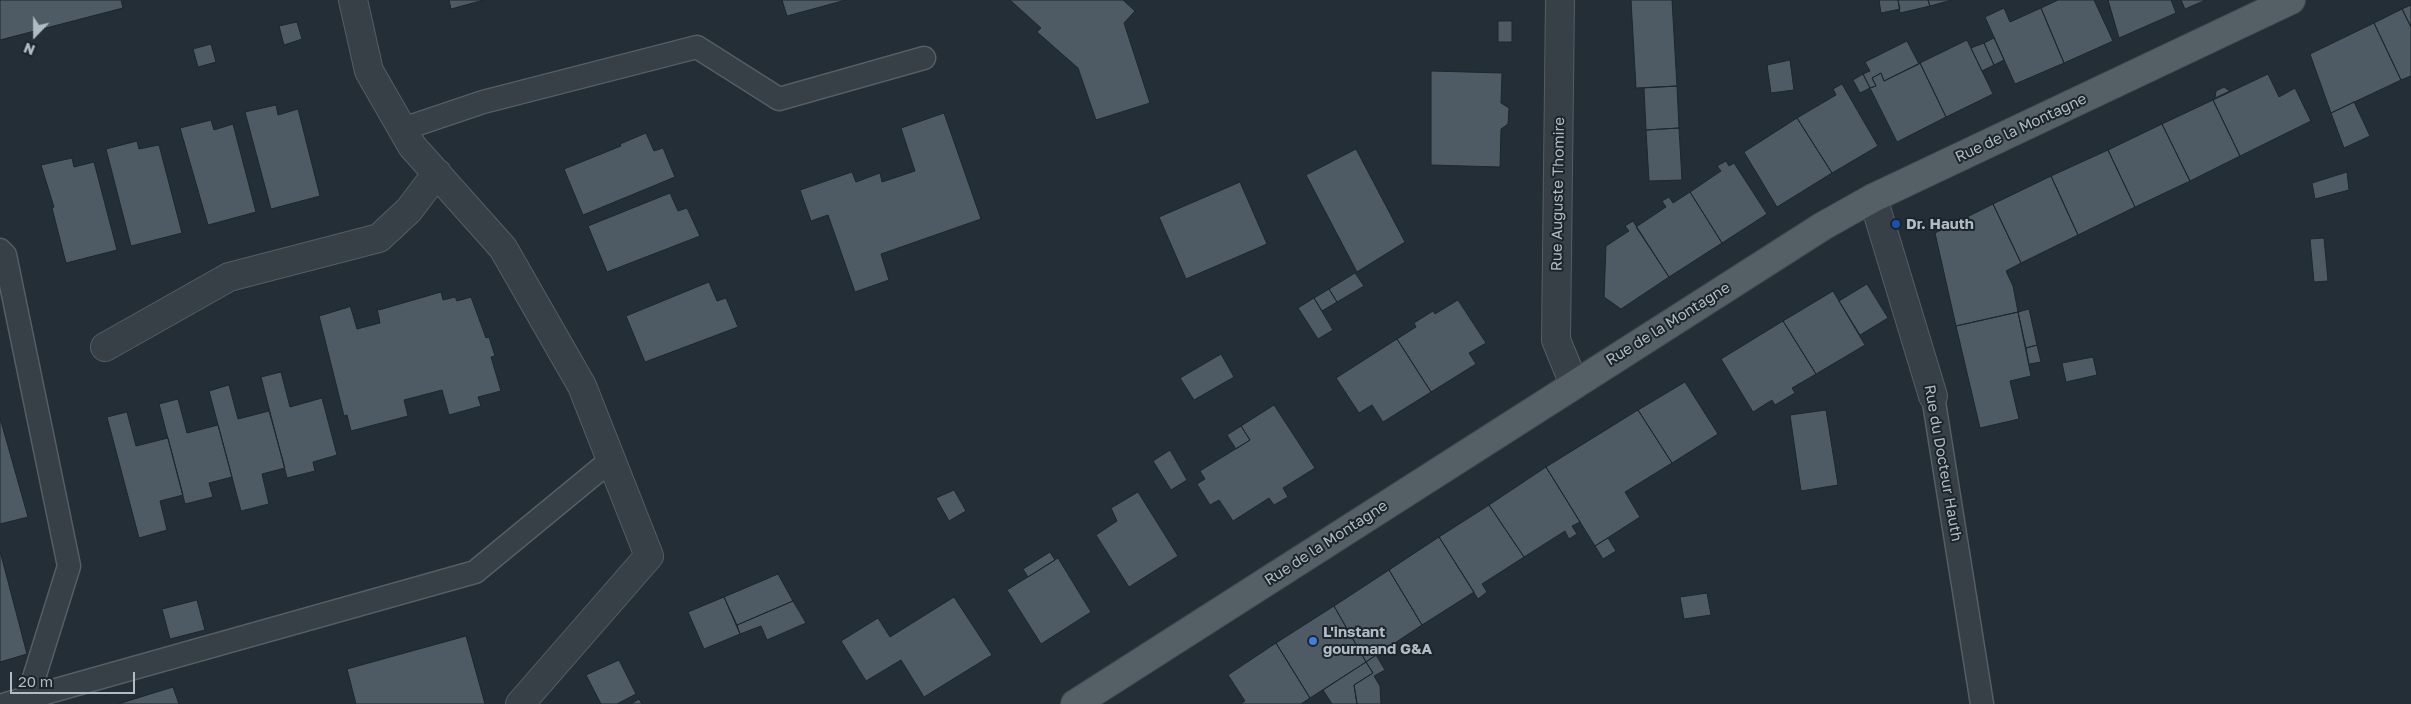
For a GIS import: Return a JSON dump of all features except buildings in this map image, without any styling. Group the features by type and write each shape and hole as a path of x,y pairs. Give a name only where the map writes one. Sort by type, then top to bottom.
{"main road":[{"name":"Rue de la Montagne","path":"1075,704 1823,226 1873,198 2291,0"}],"street":[{"path":"353,0 368,71 412,146 502,248 582,386 649,556 520,704"},
{"name":"Rue Auguste Thomire","path":"1560,0 1556,340 1574,384"},
{"path":"105,347 229,277 379,238 409,210 437,173"},
{"name":"Rue du Docteur Hauth","path":"1873,198 1933,396"}],"lane":[{"path":"402,129 483,102 698,47 779,99 924,58"},
{"path":"0,250 5,255 69,566 28,697"},
{"name":"Rue du Docteur Hauth","path":"1933,396 1982,704"},
{"path":"6,704 476,572 611,460"}],"place":[{"name":"Dr. Hauth","path":"1896,224"},
{"name":"L'instant gourmand G&A","path":"1313,641"}]}
